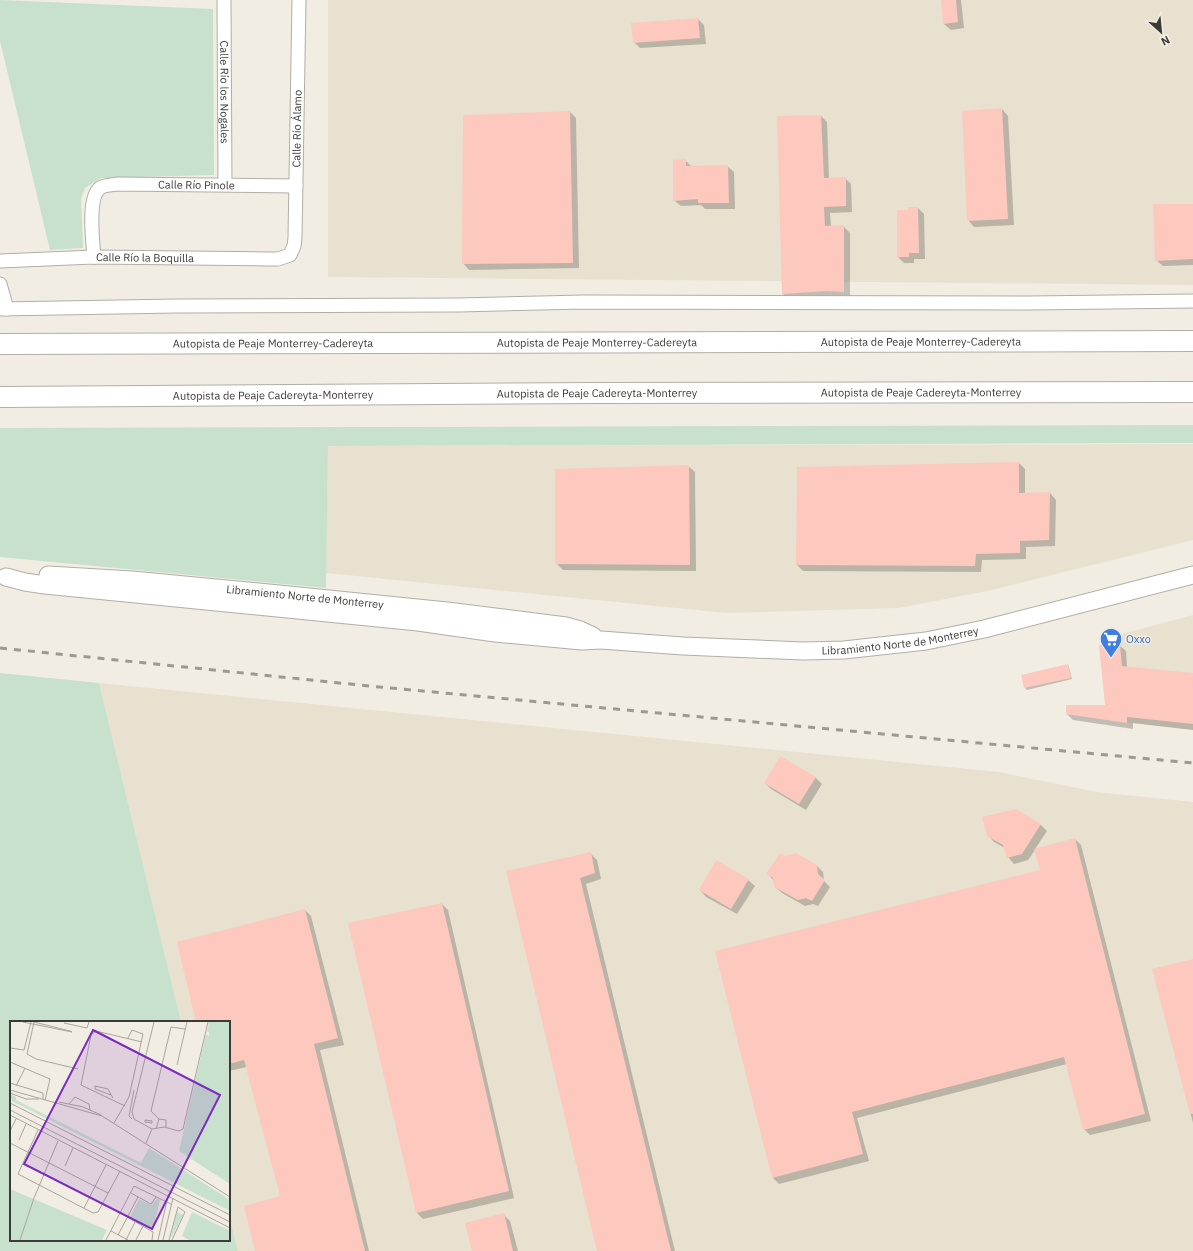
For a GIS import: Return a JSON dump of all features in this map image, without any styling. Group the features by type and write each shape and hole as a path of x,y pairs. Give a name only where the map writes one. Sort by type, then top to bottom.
{"highway":[{"name":"Autopista de Peaje Monterrey-Cadereyta","path":"0,344 1193,341"},
{"name":"Autopista de Peaje Cadereyta-Monterrey","path":"0,397 587,393 1193,392"}],"main road":[{"name":"Libramiento Norte de Monterrey","path":"3,576 25,582 45,585 418,622 495,633 582,641 600,640 683,646 803,651 844,650 926,641 984,629 1193,575"},
{"name":"Libramiento Norte de Monterrey","path":"3,576 76,576 244,590 566,626 580,630 600,640"},
{"path":"244,590 257,595 277,599 347,608 372,618 391,615 450,617 486,616"}],"street":[{"name":"Calle Río los Nogales","path":"224,0 225,184"},
{"name":"Calle Río Álamo","path":"290,255 294,246 295,238 299,0"},
{"name":"Calle Río Pinole","path":"94,257 94,197 99,189 109,185 225,184 296,186"},
{"name":"Calle Río la Boquilla","path":"0,261 94,257 278,259 290,255"},
{"path":"0,284 3,309 177,306 458,305 583,302 1030,303 1193,301"}],"shaded area":[{"path":"328,0 1193,0 1193,285 328,277"},
{"path":"1193,444 1193,540 992,590 899,608 726,613 326,573 328,446"},
{"path":"1193,615 1193,730 1127,723 1118,635"},
{"path":"99,683 999,772 1097,792 1193,802 1193,1251 238,1251 230,1219 230,1021 181,1021"}],"green space":[{"path":"0,0 213,9 214,175 101,178 85,188 81,199 83,248 50,250 0,41"},
{"path":"1193,425 1193,443 328,446 326,588 0,557 0,428"},
{"path":"0,673 99,683 181,1021 10,1021 10,1241 230,1241 230,1219 238,1251 0,1251"}],"building":[{"path":"941,0 956,0 958,22 943,24"},
{"path":"698,18 700,38 633,43 631,23"},
{"path":"1002,108 1008,219 967,221 962,111"},
{"path":"570,111 573,263 462,264 463,115"},
{"path":"821,115 824,178 846,177 846,206 824,207 825,226 844,225 844,292 827,291 782,294 777,116"},
{"path":"686,159 686,166 728,165 729,203 698,203 698,199 673,201 673,160"},
{"path":"1153,204 1193,204 1193,259 1155,261"},
{"path":"908,207 918,207 919,253 909,253 909,257 897,257 897,210 908,210"},
{"path":"1019,462 1019,493 1050,492 1049,540 1020,541 1020,553 976,554 975,566 796,565 797,467"},
{"path":"689,465 690,565 555,564 555,469"},
{"path":"1120,644 1122,666 1193,673 1193,724 1127,717 1127,723 1066,714 1066,705 1105,705 1099,645"},
{"path":"1068,664 1071,678 1024,688 1021,675"},
{"path":"780,756 816,777 799,804 764,783"},
{"path":"1016,809 1041,824 1022,854 1007,858 1003,845 987,836 982,817"},
{"path":"1075,838 1145,1114 1083,1130 1064,1057 852,1112 863,1154 772,1178 715,951 1040,870 1034,849"},
{"path":"591,852 595,873 580,878 671,1251 597,1251 506,871"},
{"path":"780,853 785,856 796,853 817,865 818,874 825,880 812,901 806,898 798,900 774,887 773,878 766,874"},
{"path":"716,860 749,879 731,909 699,890"},
{"path":"442,903 509,1191 416,1213 348,923"},
{"path":"305,909 338,1038 314,1044 365,1251 255,1251 244,1206 280,1196 244,1060 230,1064 230,1021 196,1021 177,942"},
{"path":"1193,959 1193,1114 1190,1114 1152,969"},
{"path":"504,1213 513,1251 472,1251 465,1223"}],"railway":[{"path":"0,648 369,686 1193,763"}],"place":[{"name":"Oxxo","path":"1111,658"}]}
